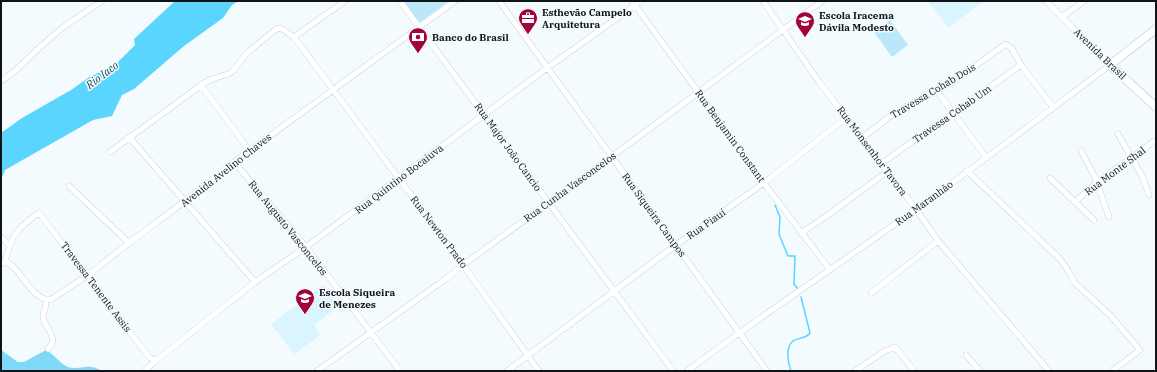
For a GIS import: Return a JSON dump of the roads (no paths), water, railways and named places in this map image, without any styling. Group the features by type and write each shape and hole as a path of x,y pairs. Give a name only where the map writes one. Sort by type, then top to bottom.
{"street":[{"path":"1,81 15,71 62,28 102,1"},
{"path":"110,152 202,85 212,79 233,71 247,53 278,28 294,37 345,1"},
{"name":"Rua Major João Cancio","path":"400,1 673,371"},
{"name":"Avenida Avelino Chaves","path":"44,299 50,300 88,275 249,150 455,1"},
{"name":"Rua Siqueira Campos","path":"498,1 767,371"},
{"name":"Rua Quintino Bocaiuva","path":"144,371 255,282 399,180 633,3 641,1"},
{"name":"Rua Monsenhor Tavora","path":"763,1 819,82 888,171 938,241 1049,371"},
{"name":"Rua Cunha Vasconcelos","path":"317,371 372,333 822,1"},
{"name":"Avenida Brasil","path":"1046,1 1110,65 1156,107"},
{"path":"1062,17 1084,1"},
{"name":"Rua Benjamin Constant","path":"633,3 764,183 830,270"},
{"name":"Rua Maranhão","path":"687,371 739,332 916,209 1156,29"},
{"name":"Rua Newton Prado","path":"294,37 463,265 539,371"},
{"name":"Travessa Cohab Dois","path":"862,138 892,115 950,83 1006,44 1010,46 1021,65"},
{"path":"1021,65 1053,107"},
{"name":"Travessa Cohab Um","path":"882,163 954,114 1021,65"},
{"path":"202,85 249,150"},
{"path":"937,91 986,157"},
{"name":"Rua Piauí","path":"507,371 676,245 764,183 846,117"},
{"path":"1118,134 1142,176 1149,195"},
{"path":"129,137 255,282"},
{"name":"Rua Monte Shal","path":"1075,202 1096,182 1156,140"},
{"path":"1081,151 1096,182 1109,217"},
{"name":"Rua Augusto Vasconcelos","path":"234,162 306,247 400,371"},
{"path":"801,233 888,171"},
{"path":"967,171 1060,259 1074,282 1111,316 1140,350 1112,371"},
{"path":"1050,178 1094,220"},
{"path":"69,186 129,242"},
{"name":"Travessa Tenente Assis","path":"10,246 20,227 39,213 88,275 149,357 156,360"},
{"path":"1,236 10,246 3,263 11,266 40,297 44,299 46,309 43,315 51,333 52,342 48,349"},
{"path":"871,292 938,241"},
{"path":"855,371 883,352 895,347 914,371"},
{"path":"966,355 980,371"}],"water":[{"name":"Rio Iaco","path":"175,1 238,1 232,5 223,18 184,46 134,89 122,95 112,116 93,120 5,170 1,180 1,133 22,118 71,90 88,78 117,63 135,45 134,39"}],"waterway":[{"path":"775,205 780,217 779,234 788,256 795,256 794,284 798,289"},
{"path":"791,371 788,355 790,344 810,333 801,297"}],"place":[{"name":"Esthevão Campelo Arquitetura","path":"528,35"},
{"name":"Escola Iracema Dávila Modesto","path":"805,38"},
{"name":"Banco do Brasil","path":"418,54"},
{"name":"Escola Siqueira de Menezes","path":"305,315"}]}
